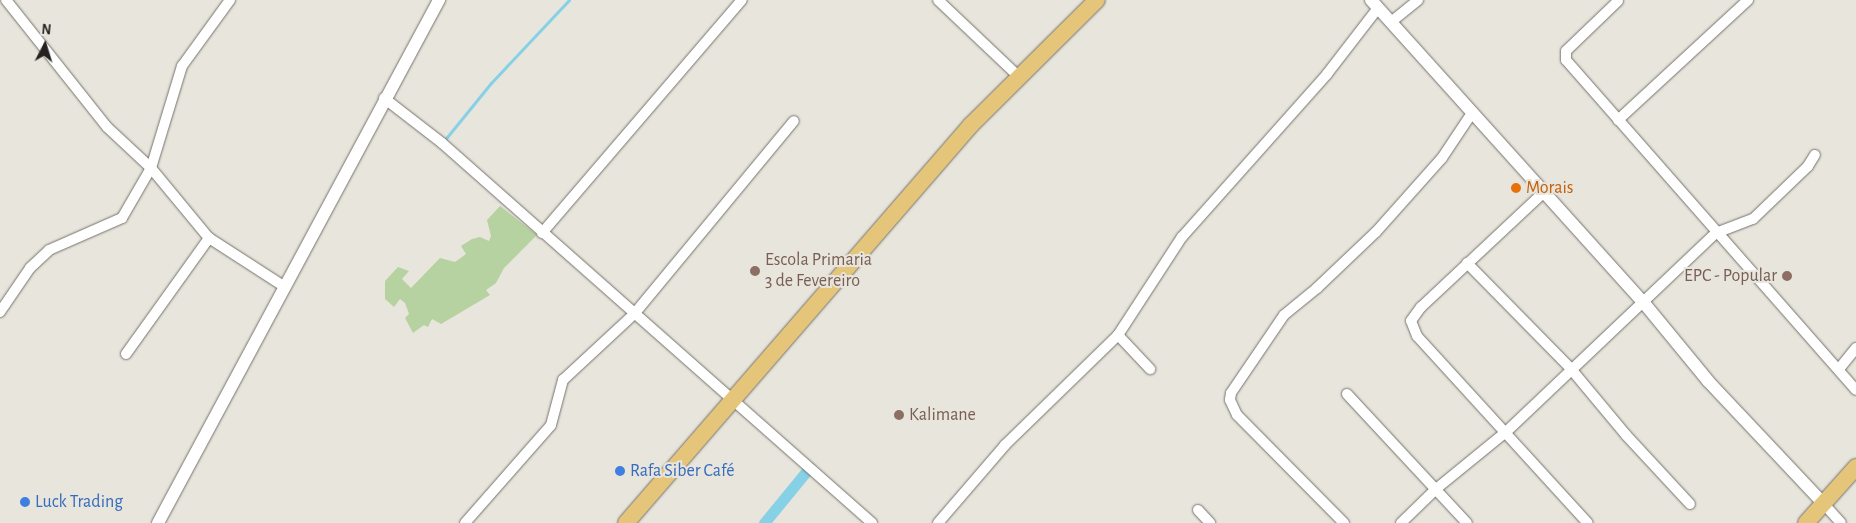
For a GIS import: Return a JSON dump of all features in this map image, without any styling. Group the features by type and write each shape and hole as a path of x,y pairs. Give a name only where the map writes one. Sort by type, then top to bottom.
{"main road":[{"path":"626,523 681,456 734,400 863,247 1018,76 1096,0"},
{"path":"1806,523 1856,467"}],"street":[{"path":"6,0 107,127 151,168 209,238 285,288"},
{"path":"0,312 30,268 49,250 122,218 151,168 182,66 230,0"},
{"path":"158,523 285,288 384,98 439,0"},
{"path":"542,233 742,0"},
{"path":"938,0 1018,76"},
{"path":"1391,22 1418,0"},
{"path":"1618,120 1748,0"},
{"path":"1618,1 1564,55 1572,71 1618,120 1856,390"},
{"path":"938,523 1005,445 1118,335 1182,237 1334,66 1375,4 1644,304 1708,381 1841,523"},
{"path":"384,98 442,143 872,523"},
{"path":"1344,523 1238,415 1230,400 1231,393 1284,315 1317,288 1376,232 1442,158 1472,113"},
{"path":"465,523 551,424 563,380 635,313 794,121"},
{"path":"1401,523 1436,489 1506,432 1644,304 1716,232 1753,219 1808,166 1815,155"},
{"path":"1543,193 1421,307 1411,321 1412,329 1588,523"},
{"path":"126,354 209,238"},
{"path":"1467,263 1572,369 1626,435 1690,504"},
{"path":"1118,335 1150,369"},
{"path":"1839,369 1856,348"},
{"path":"1347,394 1467,523"},
{"path":"1198,510 1210,523"}],"green space":[{"path":"500,206 537,235 504,268 496,283 486,290 490,295 441,324 432,319 428,327 424,325 413,333 405,318 409,314 405,303 400,299 394,307 385,299 385,281 398,267 409,271 402,279 411,288 440,258 455,262 466,254 461,246 472,239 480,237 489,241 491,236 487,220"}],"waterway":[{"path":"443,142 491,83 569,0"},
{"path":"764,523 810,467"}],"place":[{"name":"Morais","path":"1516,188"},
{"name":"Escola Primaria 3 de Fevereiro","path":"755,271"},
{"name":"EPC - Popular","path":"1787,276"},
{"name":"Kalimane","path":"899,415"},
{"name":"Rafa Siber Café","path":"620,471"},
{"name":"Luck Trading","path":"25,502"}]}
